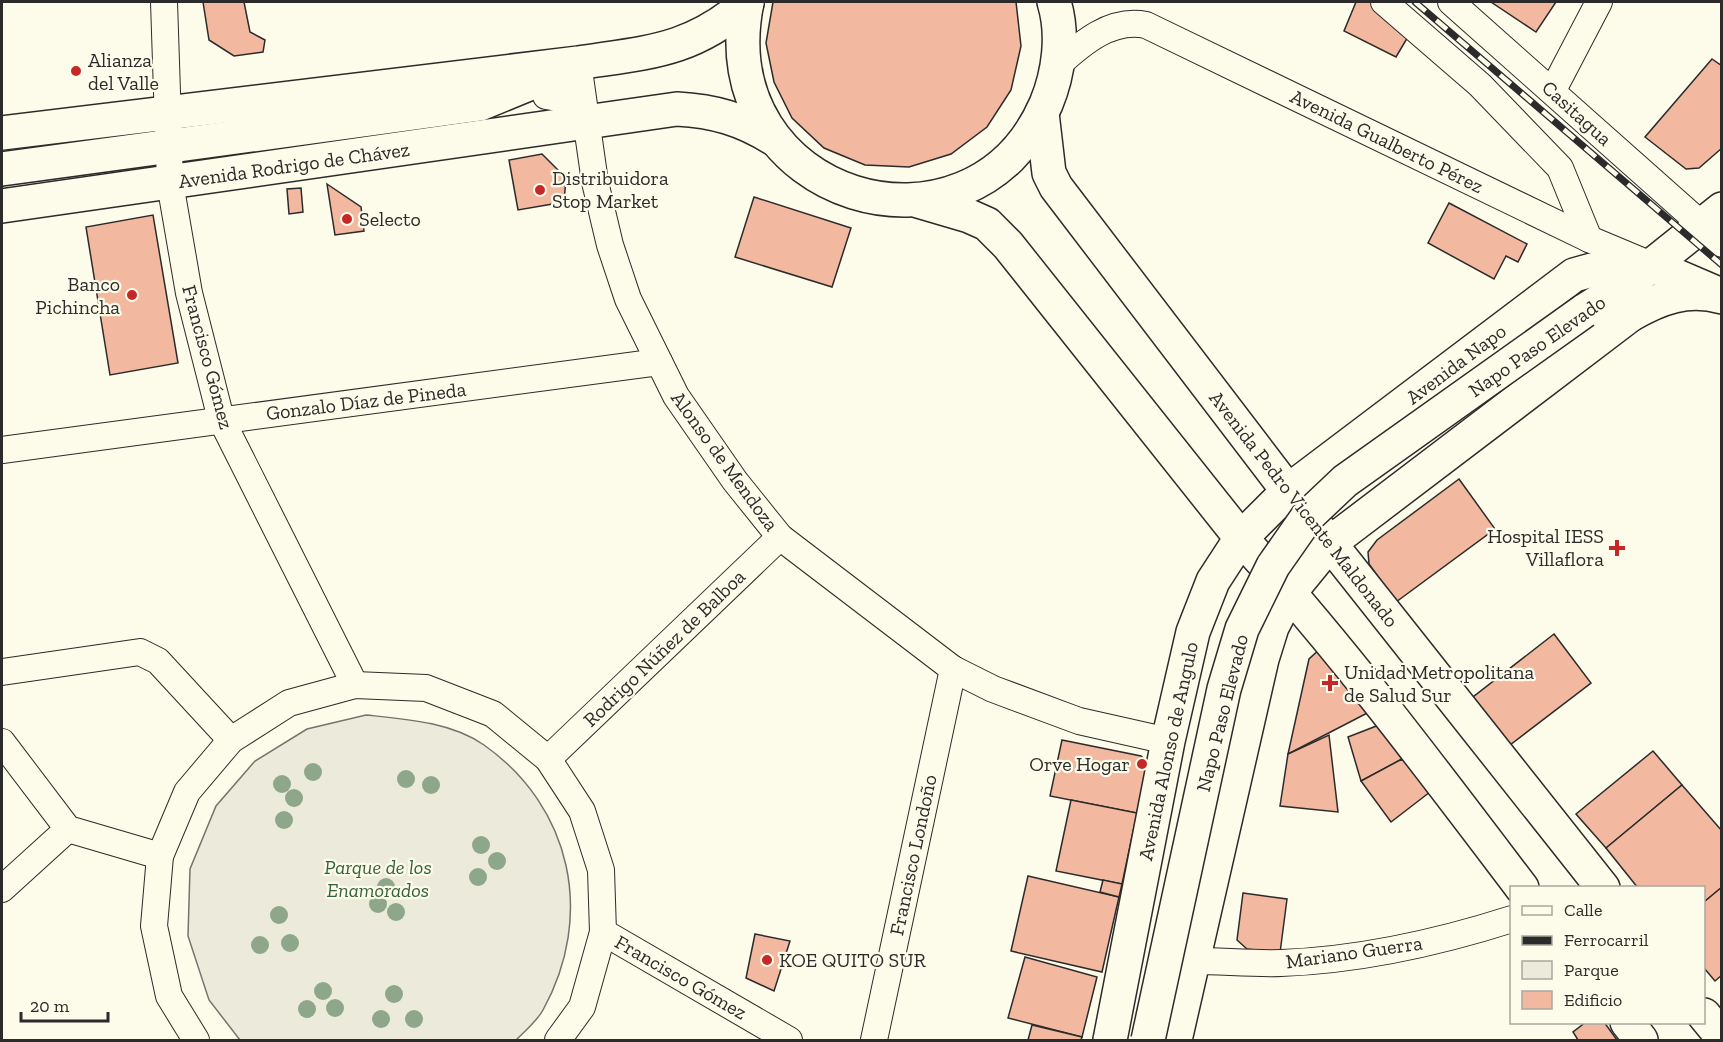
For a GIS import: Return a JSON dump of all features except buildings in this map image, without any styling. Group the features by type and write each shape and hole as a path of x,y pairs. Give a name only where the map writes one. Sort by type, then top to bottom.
{"main road":[{"name":"Avenida Rodrigo de Chávez","path":"2,133 578,63 684,43 725,22 747,2"},
{"path":"747,2 742,38 745,74 756,108 774,139 802,167 836,187 874,199 914,200 945,194 975,182 1002,163 1017,148 1042,113 1052,90 1058,65 1059,36 1054,2"},
{"name":"Avenida Rodrigo de Chávez","path":"480,104 578,63"},
{"name":"Avenida Rodrigo de Chávez","path":"2,169 480,104 578,112 702,110 725,115 751,125 774,139"},
{"name":"Avenida Rodrigo de Chávez","path":"2,206 170,183 578,112"},
{"name":"Avenida Pedro Vicente Maldonado","path":"1042,113 1049,173 1056,187 1288,491 1601,886"},
{"path":"914,200 969,216 987,224 1008,245 1241,538 1290,592 1393,718 1520,886"},
{"path":"1630,315 1643,271 1715,225"},
{"name":"Avenida Napo","path":"1288,491 1574,275 1592,270 1643,271"},
{"name":"Avenida Gualberto Pérez","path":"1643,271 1722,296"},
{"name":"Napo Paso Elevado","path":"1148,1041 1224,690 1242,629 1273,566 1308,516 1345,482 1643,271"},
{"path":"1175,1041 1262,659 1272,627 1290,592 1329,543 1630,315 1654,301 1681,293 1709,293 1722,296"},
{"name":"Avenida Alonso de Angulo","path":"1110,1041 1168,741 1193,632 1213,581 1241,538 1288,491"},
{"path":"1705,1016 1722,1037"},
{"path":"1628,1024 1641,1041"}],"street":[{"name":"Francisco Gómez","path":"164,2 170,183 189,293 221,419 355,685"},
{"path":"1384,2 1480,85 1560,168 1589,239"},
{"name":"Casitagua","path":"1451,2 1552,90 1715,225"},
{"path":"1552,90 1599,2"},
{"name":"Avenida Gualberto Pérez","path":"1058,65 1096,34 1133,22 1146,25 1589,239 1643,271"},
{"name":"Alonso de Mendoza","path":"578,63 578,112 610,245 628,299 676,396 705,439 780,537 952,669 993,689 1057,714 1123,733 1168,741"},
{"name":"Gonzalo Díaz de Pineda","path":"2,450 659,362"},
{"name":"Rodrigo Núñez de Balboa","path":"548,759 780,537"},
{"path":"2,672 140,652 158,661 231,740"},
{"name":"Francisco Londoño","path":"874,1041 952,669"},
{"path":"196,1041 169,996 153,926 160,856 187,792 231,740 289,703 355,685 426,688 493,714 548,759 582,811 601,870 603,932 582,1007 558,1041"},
{"path":"2,742 68,829 160,856"},
{"path":"2,889 68,829"},
{"name":"Mariano Guerra","path":"1193,961 1281,963 1369,954 1455,937 1510,921"},
{"name":"Francisco Gómez","path":"603,932 789,1041"}],"green space":[{"name":"Parque de los Enamorados","path":"366,715 442,726 471,737 514,770 538,799 555,831 566,866 570,901 568,938 559,974 543,1010 516,1040 240,1040 209,1000 188,936 190,869 216,806 255,761 307,729"}],"railway":[{"path":"1415,2 1722,265"}],"place":[{"name":"Alianza del Valle","path":"76,71"},
{"name":"Distribuidora Stop Market","path":"540,190"},
{"name":"Selecto","path":"347,219"},
{"name":"Banco Pichincha","path":"132,295"},
{"name":"Hospital IESS Villaflora","path":"1617,548"},
{"name":"Unidad Metropolitana de Salud Sur","path":"1330,683"},
{"name":"Orve Hogar","path":"1142,764"},
{"name":"KOE QUITO SUR","path":"767,960"}]}
